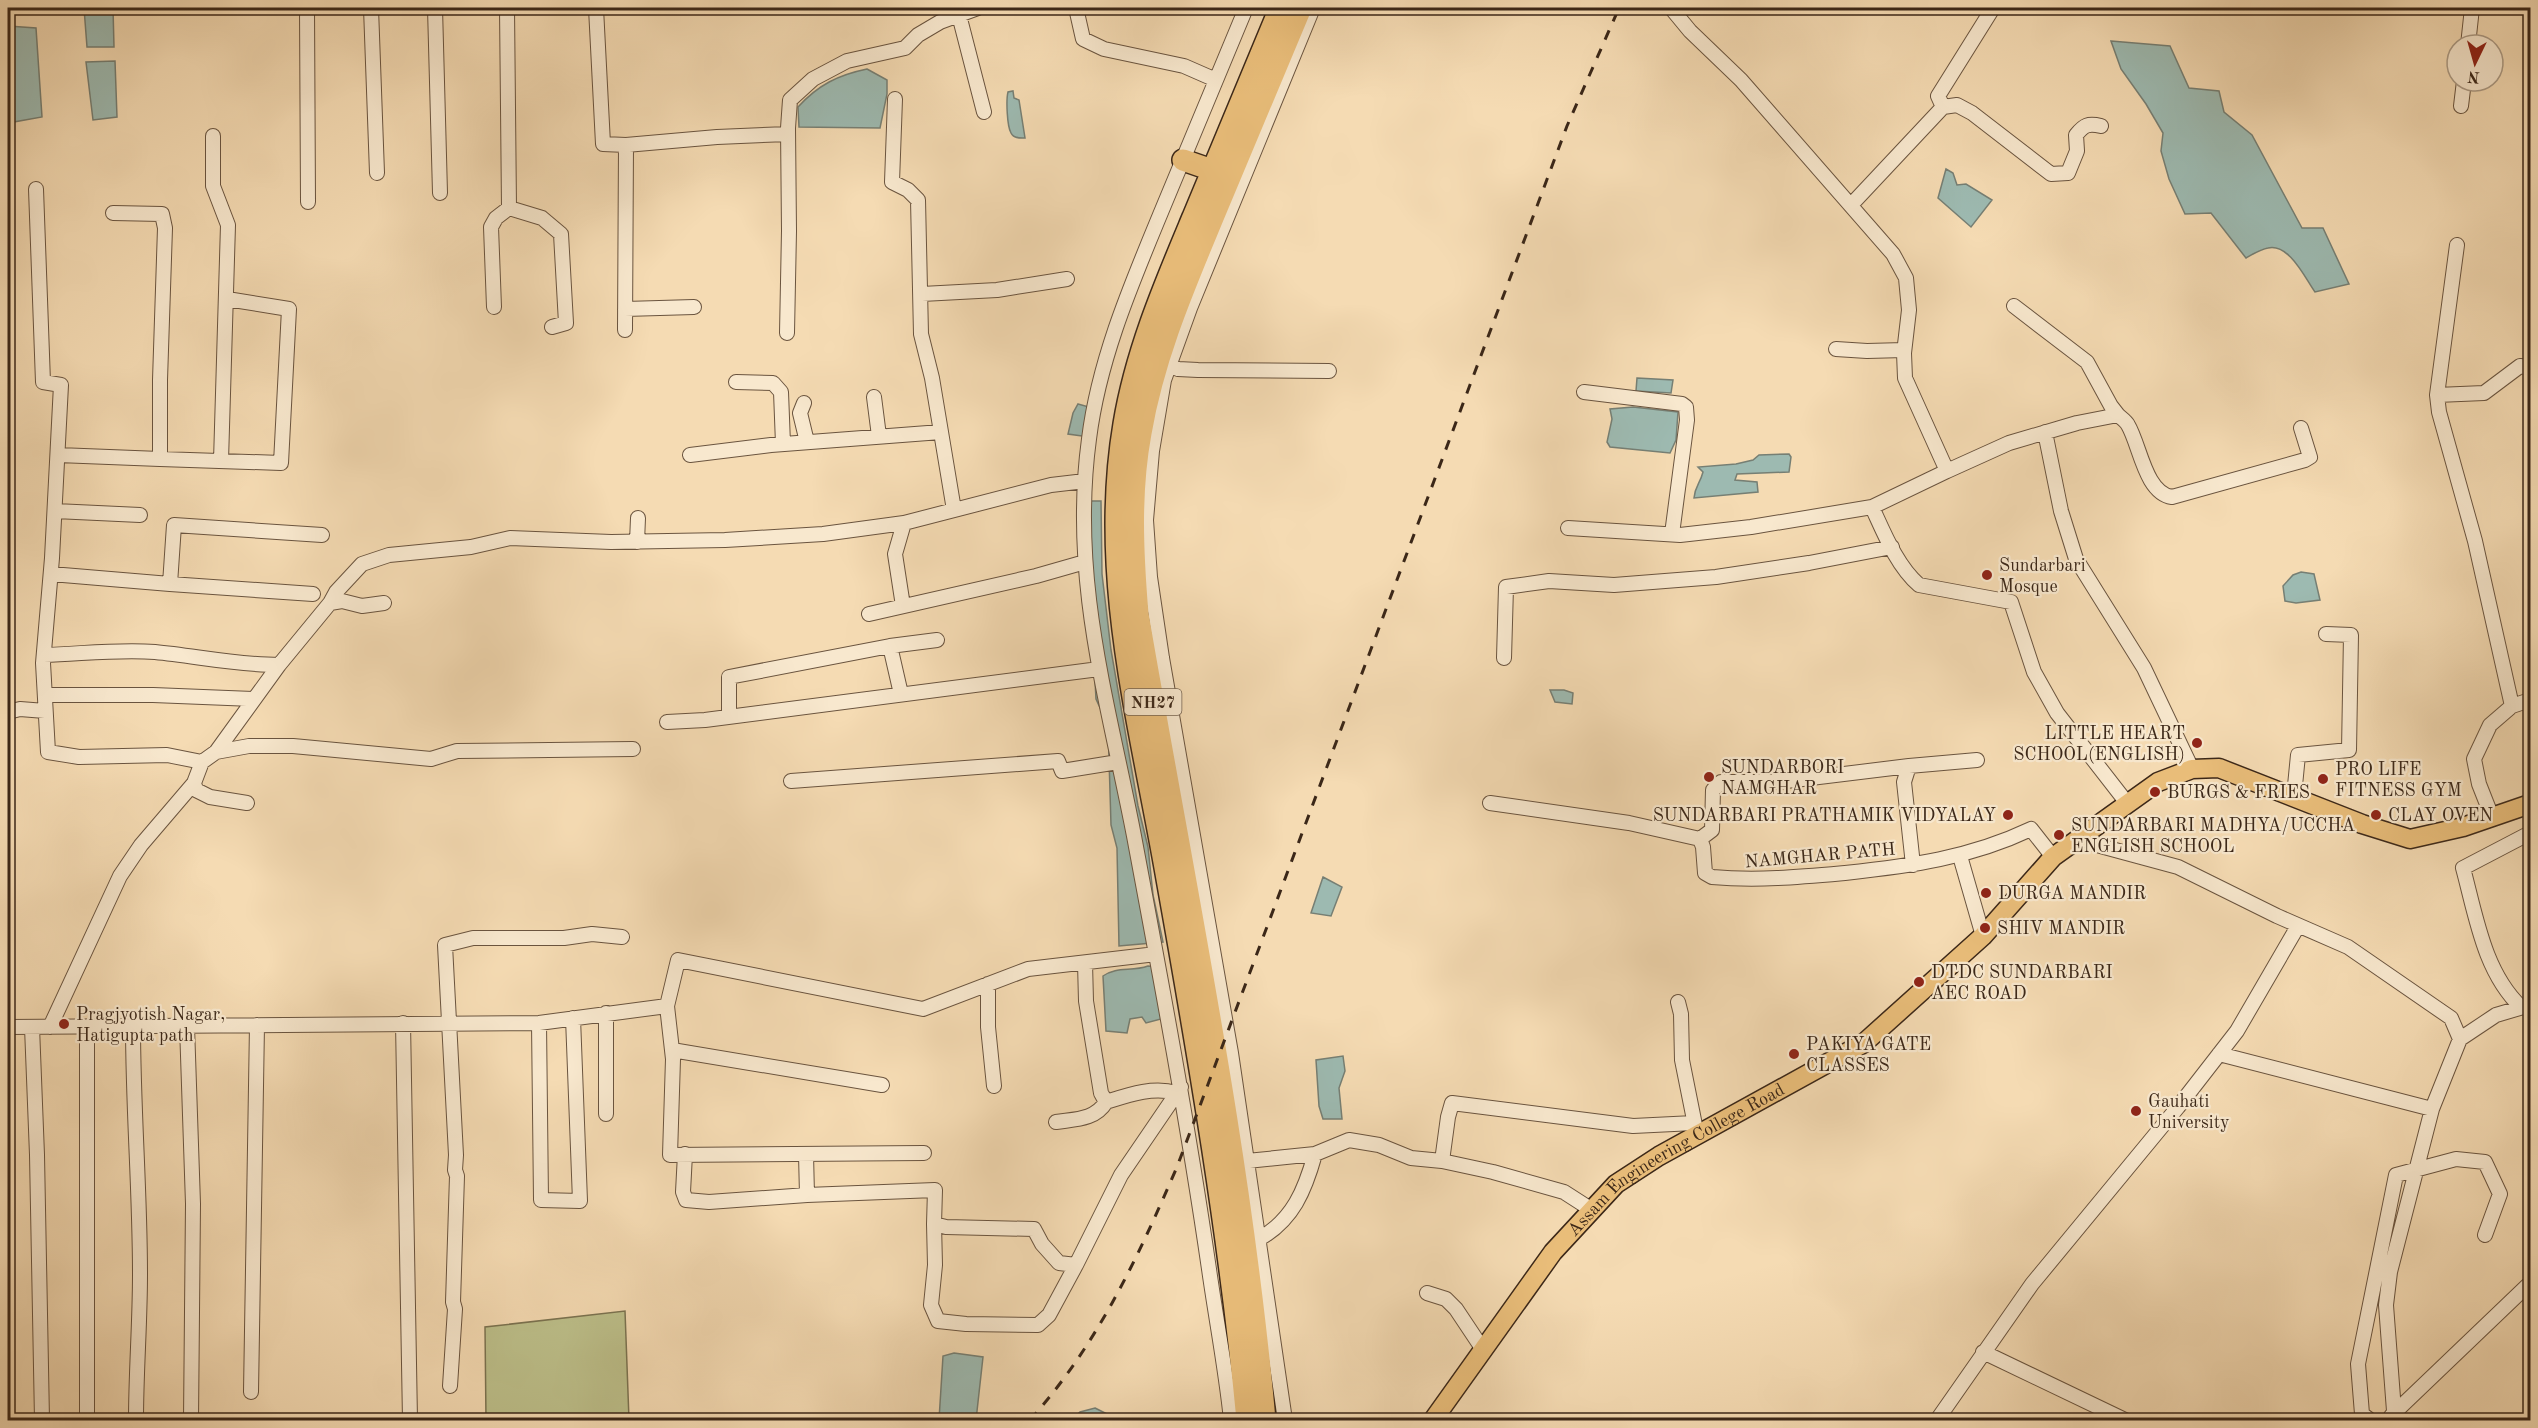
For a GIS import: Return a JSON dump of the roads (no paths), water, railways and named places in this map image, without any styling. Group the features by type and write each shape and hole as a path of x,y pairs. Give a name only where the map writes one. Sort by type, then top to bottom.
{"highway":[{"name":"NH27","path":"1247,1420 1233,1291 1196,1050 1160,836 1127,665 1119,609 1115,544 1120,458 1134,376 1160,297 1280,8"},
{"name":"NH27","path":"1265,1420 1245,1239 1198,950 1138,614 1133,559 1133,510 1141,433 1158,359 1178,303 1301,8"},
{"path":"1183,159 1212,170"}],"main road":[{"name":"Assam Engineering College Road","path":"1433,1420 1553,1252 1616,1184 1695,1129 1864,1043 1983,936 2053,857 2158,782 2192,769 2219,768 2362,824 2410,839 2463,827 2530,804"}],"street":[{"path":"307,8 308,201"},
{"path":"371,8 377,172"},
{"path":"435,8 441,193"},
{"path":"507,8 509,208"},
{"path":"596,8 603,144 626,145 717,137 788,134"},
{"path":"786,333 790,100 813,79 847,61 905,48 918,35 940,22 978,8"},
{"path":"1076,8 1083,39 1104,49 1184,66 1216,80"},
{"path":"1232,1420 1156,954 1088,603 1084,481 1097,391 1109,346 1246,8"},
{"path":"1285,1420 1231,1053 1149,577 1146,520 1152,452 1164,380 1190,308 1313,8"},
{"path":"1671,8 1690,31 1741,81 1893,254 1906,278 1908,310 1904,350 1905,378 1947,471"},
{"path":"1943,107 1938,96 1994,8"},
{"path":"2469,33 2472,8"},
{"path":"959,15 984,112"},
{"path":"2461,106 2463,93"},
{"path":"895,99 892,182 908,190 918,200 918,246 922,294 921,334 932,378 954,510"},
{"path":"1851,205 1943,107 1957,105 1972,113 2051,174 2068,173 2077,151 2076,135 2084,126 2090,124 2101,126"},
{"path":"213,136 213,186 228,225 220,461"},
{"path":"625,330 626,145"},
{"path":"36,189 43,382 61,385 55,511 44,655 48,752 79,757 167,755 202,762"},
{"path":"494,307 491,227 496,218 509,208"},
{"path":"509,208 542,219 561,234 566,323 552,327"},
{"path":"113,213 162,214 165,228 160,459"},
{"path":"2457,245 2437,395 2439,412 2475,541 2512,706"},
{"path":"922,294 997,290 1067,279"},
{"path":"58,454 281,464 289,309 227,299"},
{"path":"2014,306 2087,362 2110,406 2128,424 2142,462 2159,491 2172,497 2305,460 2310,457 2301,428"},
{"path":"625,309 694,307"},
{"path":"1836,349 1904,350"},
{"path":"1169,365 1178,369 1198,370 1329,370"},
{"path":"2437,395 2484,393 2520,366 2530,367"},
{"path":"736,382 773,383 781,392 783,444"},
{"path":"1584,392 1682,404 1686,407 1687,420 1672,534"},
{"path":"874,397 879,436"},
{"path":"804,403 800,413 801,426 807,442"},
{"path":"1568,528 1672,534 1751,527 1872,507 2008,443 2118,415"},
{"path":"690,455 783,444 941,432"},
{"path":"2045,432 2061,511 2076,559 2144,668 2192,769"},
{"path":"50,1027 120,876 141,845 194,783 202,762 216,752 279,665 330,603 336,592 362,564 389,555 471,547 510,538 637,542 823,534 904,523 1051,485 1084,481"},
{"path":"1872,507 1909,576 1919,585 2011,602 2034,672 2057,713 2127,803"},
{"path":"55,511 140,515"},
{"path":"637,542 638,518"},
{"path":"903,606 895,554 904,523"},
{"path":"170,584 174,525 322,535"},
{"path":"1504,658 1506,587 1550,581 1614,585 1716,577 1893,547"},
{"path":"869,614 1036,576 1085,562"},
{"path":"51,574 313,594"},
{"path":"330,603 342,601 362,606 384,603"},
{"path":"2294,796 2298,755 2349,750 2351,635 2326,634"},
{"path":"729,717 729,677 890,646 937,640"},
{"path":"890,646 901,694"},
{"path":"44,655 81,654 104,650 154,652 225,662 279,665"},
{"path":"667,722 729,717 1099,669"},
{"path":"45,695 153,695 253,699"},
{"path":"2492,817 2479,784 2474,759 2490,724 2512,706 2530,700"},
{"path":"8,712 20,709 45,711"},
{"path":"216,752 249,746 293,746 431,759 457,751 633,749"},
{"path":"1490,803 1629,823 1700,839 1712,830 1713,790 1722,782 1778,782 1977,760"},
{"path":"791,781 1058,761 1062,771 1118,762"},
{"path":"1909,766 1904,782 1913,865"},
{"path":"194,783 196,790 210,797 247,803"},
{"name":"NAMGHAR PATH","path":"1700,839 1703,847 1705,873 1712,877 1775,880 1913,865 1960,856 2031,829 2053,857"},
{"path":"2526,1006 2506,993 2483,943 2463,868 2530,833"},
{"path":"2081,836 2093,844 2178,867 2298,926 2348,947 2451,1018 2460,1039"},
{"path":"1960,856 1983,936"},
{"path":"1937,1420 2032,1284 2178,1107 2237,1030 2298,926"},
{"path":"450,1386 455,1309 453,1302 457,1176 447,1022 445,945 473,938 564,938 592,934 622,938"},
{"path":"924,1153 670,1155 672,1050 667,1006 678,960 923,1009 1028,969 1156,954"},
{"path":"1085,963 1086,1001 1101,1093 1106,1102"},
{"path":"988,984 988,1027 994,1086"},
{"path":"1442,1161 1452,1103 1633,1126 1695,1129 1682,1060 1681,1014 1678,1002"},
{"path":"8,1027 447,1022 539,1028 573,1023 606,1013 667,1006"},
{"path":"2394,1417 2386,1305 2390,1272 2432,1109 2460,1039 2496,1015 2526,1006"},
{"path":"606,1013 606,1114"},
{"path":"403,1023 410,1420"},
{"path":"539,1028 541,1200 580,1201 573,1023"},
{"path":"250,1392 257,1025"},
{"path":"133,1026 133,1109 140,1274 136,1420"},
{"path":"187,1026 193,1204 191,1420"},
{"path":"32,1027 42,1420"},
{"path":"87,1027 87,1420"},
{"path":"672,1050 882,1085"},
{"path":"2219,1054 2432,1109"},
{"path":"1056,1122 1089,1117 1100,1112 1106,1102 1143,1092 1178,1090"},
{"path":"685,1154 683,1192 686,1200 710,1202 807,1195 935,1190 935,1265 931,1305 938,1321 966,1324 1038,1325 1049,1315 1121,1175 1178,1090"},
{"path":"1247,1161 1315,1154 1349,1140 1379,1145 1411,1158 1442,1161 1493,1172 1564,1192 1592,1209"},
{"path":"806,1154 807,1195"},
{"path":"1259,1239 1285,1221 1309,1177 1315,1154"},
{"path":"2370,1420 2362,1414 2358,1364 2396,1175 2456,1160 2485,1162 2500,1194 2485,1234"},
{"path":"934,1224 946,1227 1034,1229 1042,1244 1059,1263 1076,1265"},
{"path":"2394,1417 2530,1283"},
{"path":"1427,1293 1446,1299 1456,1309 1484,1351"},
{"path":"1983,1352 2126,1420"}],"water":[{"path":"84,8 113,8 114,47 87,47"},
{"path":"8,26 36,28 42,117 8,123"},
{"path":"2111,41 2170,46 2189,88 2219,91 2224,112 2252,135 2302,228 2323,228 2349,284 2315,292 2296,263 2283,251 2268,248 2246,258 2211,213 2185,214 2169,179 2161,151 2163,133 2121,69"},
{"path":"115,61 117,117 93,120 86,62"},
{"path":"867,69 887,80 887,94 880,128 799,127 798,107 813,93 847,74"},
{"path":"1013,91 1014,98 1019,100 1025,138 1014,136 1010,130 1007,96 1008,92"},
{"path":"1946,169 1953,173 1957,185 1966,184 1992,200 1971,227 1938,198"},
{"path":"1637,378 1673,380 1671,393 1636,391"},
{"path":"1078,404 1089,407 1089,437 1068,434 1073,413"},
{"path":"1633,407 1678,412 1676,440 1670,453 1610,447 1607,442 1612,419 1610,409"},
{"path":"1789,454 1791,457 1789,472 1737,474 1735,480 1757,482 1758,492 1694,498 1703,472 1698,467 1736,464 1753,460 1759,455"},
{"path":"1082,501 1101,501 1102,574 1111,650 1138,806 1148,847 1153,895 1163,942 1119,946 1117,848 1111,825 1108,725 1096,699 1090,586"},
{"path":"2301,572 2314,574 2320,600 2296,603 2285,601 2283,586 2293,575"},
{"path":"1550,690 1564,690 1573,693 1572,704 1555,702"},
{"path":"1323,877 1342,887 1331,916 1311,913"},
{"path":"1148,966 1158,967 1161,1019 1146,1023 1142,1017 1130,1019 1127,1033 1106,1031 1103,976 1114,971"},
{"path":"1343,1056 1345,1071 1339,1088 1342,1119 1323,1119 1319,1106 1316,1060"},
{"path":"954,1353 983,1357 976,1420 939,1420 943,1356"},
{"path":"1095,1408 1119,1420 1072,1420 1080,1412"}],"railway":[{"path":"1030,1420 1054,1391 1096,1331 1147,1235 1177,1167 1567,126 1619,8"}],"place":[{"name":"Sundarbari Mosque","path":"1987,575"},
{"name":"LITTLE HEART SCHOOL(ENGLISH)","path":"2197,743"},
{"name":"SUNDARBORI NAMGHAR","path":"1709,777"},
{"name":"PRO LIFE FITNESS GYM","path":"2323,779"},
{"name":"BURGS & FRIES","path":"2155,792"},
{"name":"SUNDARBARI PRATHAMIK VIDYALAY","path":"2008,815"},
{"name":"CLAY OVEN","path":"2376,815"},
{"name":"SUNDARBARI MADHYA/UCCHA ENGLISH SCHOOL","path":"2059,835"},
{"name":"DURGA MANDIR","path":"1986,893"},
{"name":"SHIV MANDIR","path":"1985,928"},
{"name":"DTDC SUNDARBARI AEC ROAD","path":"1919,982"},
{"name":"Pragjyotish Nagar, Hatigupta path","path":"64,1024"},
{"name":"PAKIYA GATE CLASSES","path":"1794,1054"},
{"name":"Gauhati University","path":"2136,1111"}]}
